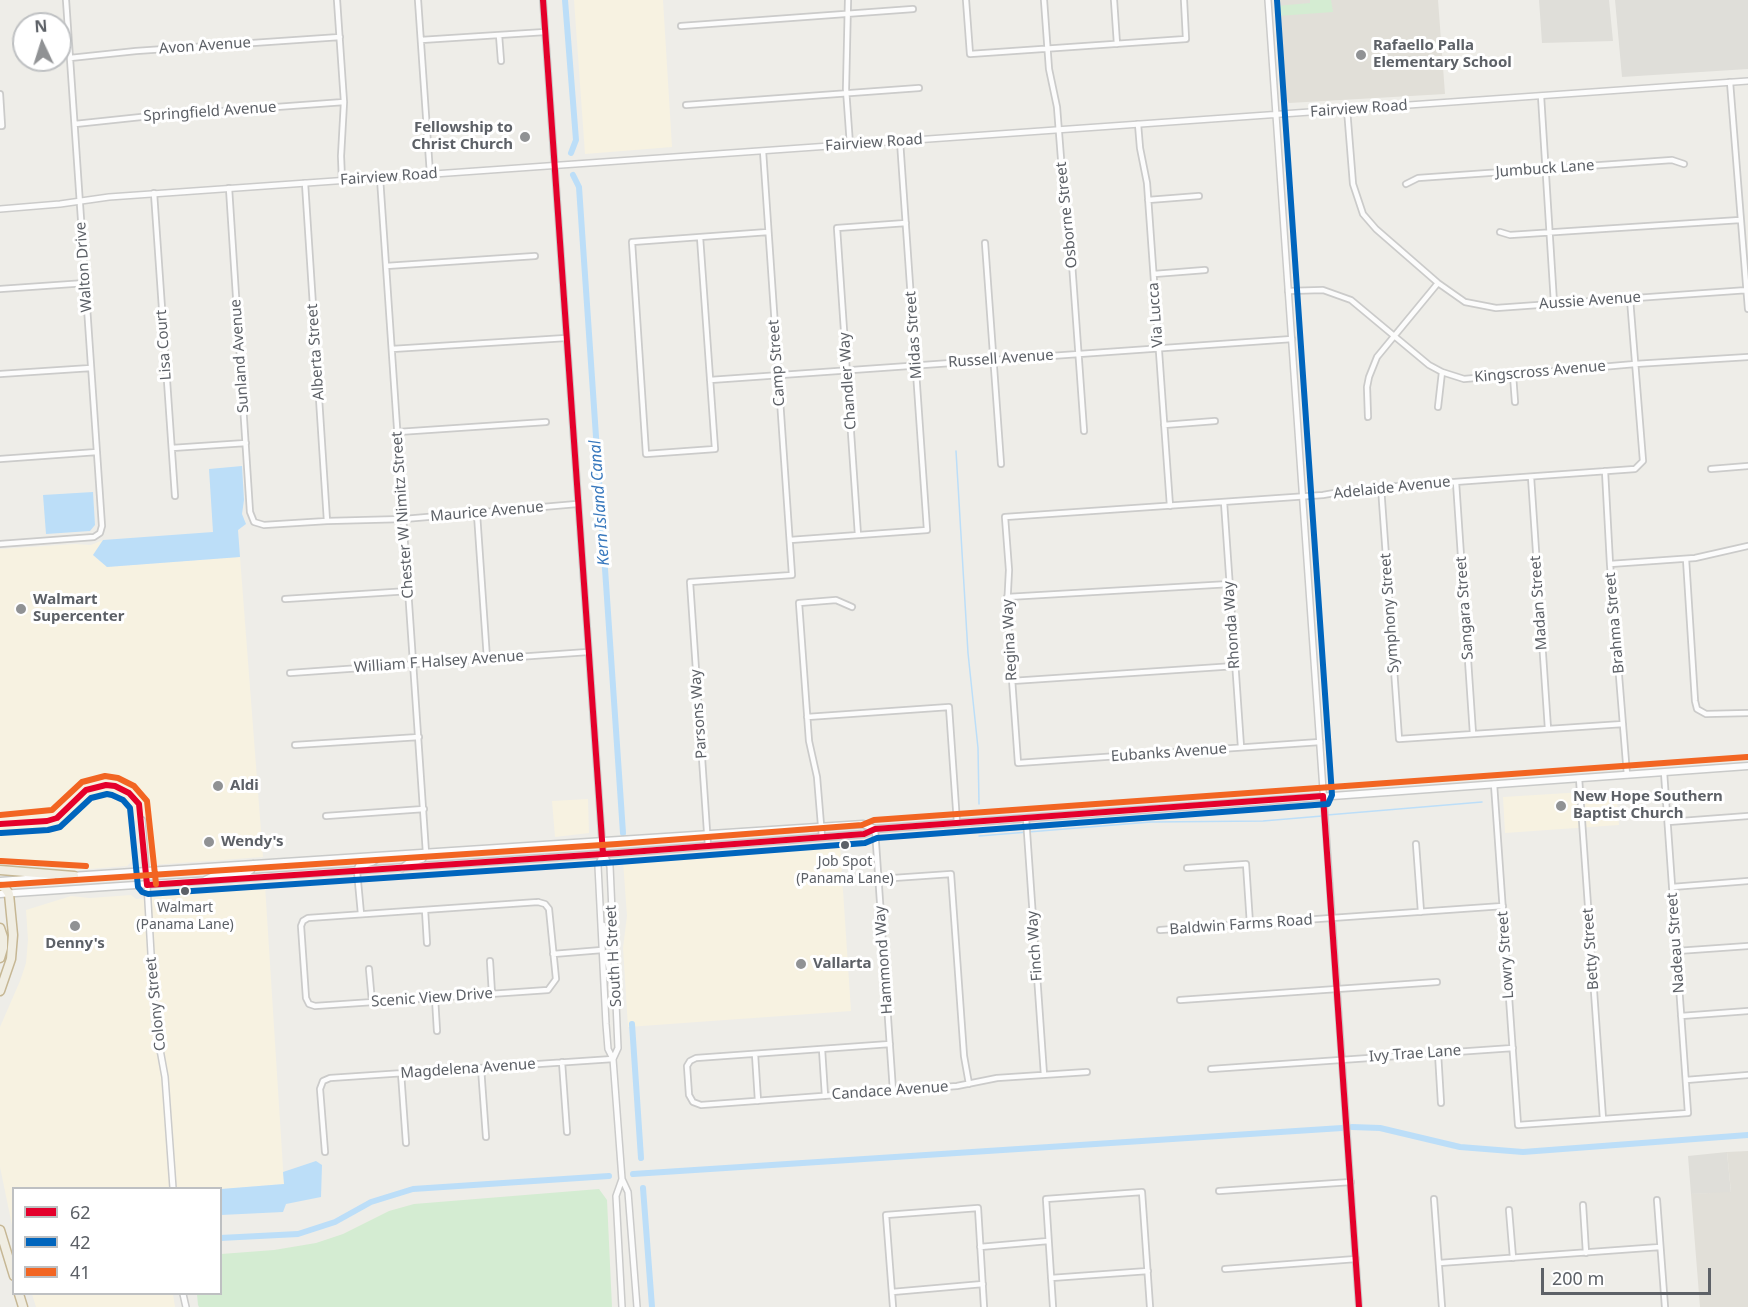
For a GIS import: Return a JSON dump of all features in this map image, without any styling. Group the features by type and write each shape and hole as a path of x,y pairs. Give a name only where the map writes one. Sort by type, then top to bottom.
{"highway":[{"path":"0,870 74,876"},
{"path":"0,883 5,888 13,948 8,971 0,991"},
{"path":"0,928 3,948 0,958"},
{"path":"1,1231 12,1269"}],"main road":[{"path":"5,894 603,854 864,834 875,829 1748,766"},
{"path":"0,883 146,871 863,824 875,829"},
{"path":"401,868 422,859 426,853"},
{"path":"357,871 359,866 372,862 380,856"},
{"path":"201,881 218,874 248,872 253,864"}],"street":[{"path":"337,0 344,102 342,181"},
{"path":"418,0 430,174"},
{"name":"South H Street","path":"543,0 602,842 603,854 610,866 618,1048 613,1059"},
{"path":"848,0 847,93 850,145"},
{"path":"966,0 970,54 1186,39 1184,0"},
{"name":"Osborne Street","path":"1044,0 1049,69 1058,107 1084,431"},
{"path":"1114,0 1117,44"},
{"path":"1268,0 1359,1307"},
{"path":"681,26 913,9"},
{"path":"421,40 545,32"},
{"path":"499,35 501,61"},
{"name":"Avon Avenue","path":"72,58 340,36"},
{"name":"Walton Drive","path":"0,544 94,537 100,533 102,526 71,72"},
{"name":"Fairview Road","path":"0,209 109,197 229,188 1748,81"},
{"path":"1730,82 1748,309"},
{"path":"686,105 919,88"},
{"path":"0,94 1,126"},
{"path":"1540,96 1554,303"},
{"name":"Springfield Avenue","path":"75,124 344,102"},
{"name":"Aussie Avenue","path":"1347,109 1353,184 1363,214 1376,229 1438,283 1465,302 1485,308 1747,290"},
{"name":"Via Lucca","path":"1138,124 1148,200 1170,506"},
{"name":"Midas Street","path":"858,535 927,530 900,141"},
{"name":"Camp Street","path":"690,582 792,575 763,151"},
{"name":"Jumbuck Lane","path":"1406,184 1418,178 1672,160 1684,164"},
{"name":"Chester W Nimitz Street","path":"380,178 426,853"},
{"name":"Alberta Street","path":"305,183 327,521"},
{"name":"Sunland Avenue","path":"229,188 250,512 254,522"},
{"name":"Lisa Court","path":"154,194 175,496"},
{"path":"1148,200 1199,196"},
{"path":"1500,232 1510,235 1740,220"},
{"name":"Chandler Way","path":"858,535 837,228 906,223"},
{"path":"700,237 715,449 646,454 632,242 700,237 768,232"},
{"path":"985,243 1001,464"},
{"path":"386,266 535,256"},
{"path":"1154,274 1204,270"},
{"path":"0,289 86,283"},
{"path":"1368,417 1367,387 1372,366 1383,347 1438,283"},
{"name":"Kingscross Avenue","path":"1288,291 1323,290 1341,295 1360,306 1429,365 1464,379 1748,357"},
{"path":"1630,298 1635,364"},
{"path":"392,349 566,338"},
{"name":"Russell Avenue","path":"710,380 1292,339"},
{"name":"Adelaide Avenue","path":"1005,517 1635,469 1643,461 1635,364"},
{"path":"0,374 92,368"},
{"path":"1438,407 1442,372"},
{"path":"1513,375 1515,402"},
{"path":"1164,425 1215,421"},
{"path":"398,432 546,422"},
{"path":"172,448 246,443"},
{"path":"0,459 97,452"},
{"path":"1711,469 1748,466"},
{"name":"Brahma Street","path":"1605,471 1627,775"},
{"name":"Madan Street","path":"1531,477 1548,729"},
{"name":"Sangara Street","path":"1456,482 1473,734"},
{"name":"Symphony Street","path":"1381,487 1398,739 1473,734"},
{"name":"Rhonda Way","path":"1224,502 1241,747"},
{"name":"Maurice Avenue","path":"254,522 264,525 404,519 577,504"},
{"path":"477,514 488,659"},
{"name":"Regina Way","path":"1005,517 1009,570 1007,597 1017,763"},
{"path":"789,540 858,535"},
{"path":"1610,564 1686,559 1748,546"},
{"path":"1686,559 1697,710 1706,714 1748,713"},
{"name":"Parsons Way","path":"690,582 708,846"},
{"path":"1007,597 1230,584"},
{"path":"285,599 409,591"},
{"path":"822,837 817,777 809,741 799,603 836,600 852,607"},
{"name":"William F Halsey Avenue","path":"290,673 588,652"},
{"path":"1012,681 1235,666"},
{"path":"807,717 949,707 957,823"},
{"path":"1473,734 1623,723"},
{"path":"295,745 419,737"},
{"name":"Eubanks Avenue","path":"1017,763 1320,742"},
{"name":"Nadeau Street","path":"1603,1119 1688,1113 1664,772"},
{"name":"Betty Street","path":"1579,778 1603,1119"},
{"name":"Lowry Street","path":"1494,784 1518,1125 1603,1119"},
{"path":"326,816 424,809"},
{"path":"1668,822 1748,816"},
{"name":"Finch Way","path":"1026,818 1044,1075"},
{"name":"Colony Street","path":"142,820 155,1022 165,1077 173,1187"},
{"name":"Hammond Way","path":"875,829 893,1091"},
{"path":"1416,844 1421,912"},
{"name":"South H Street","path":"603,854 598,866 608,1049 613,1059 622,1179 628,1192 637,1307"},
{"path":"1187,868 1246,864 1250,924"},
{"path":"357,871 361,914 538,902 544,904 549,909 553,954 602,950 608,963 616,1008"},
{"path":"879,879 951,874 964,1056 969,1084"},
{"path":"1672,887 1748,881"},
{"name":"Baldwin Farms Road","path":"1160,930 1503,906"},
{"path":"424,910 427,943"},
{"path":"600,912 607,941 612,949"},
{"name":"Scenic View Drive","path":"361,914 308,918 303,921 301,926 306,998 309,1004 315,1006 548,990 554,985 556,979 553,954"},
{"path":"1677,951 1748,946"},
{"path":"490,961 492,994"},
{"path":"369,969 372,1002"},
{"path":"1180,1000 1437,982"},
{"path":"435,998 437,1031"},
{"path":"1681,1016 1748,1011"},
{"path":"758,1101 755,1054 890,1044"},
{"name":"Ivy Trae Lane","path":"1211,1069 1513,1048"},
{"path":"822,1049 825,1096"},
{"path":"1438,1053 1442,1103"},
{"name":"Candace Avenue","path":"755,1054 696,1058 690,1061 687,1066 689,1095 693,1102 701,1105 893,1091 969,1084 997,1078 1087,1072"},
{"name":"Magdelena Avenue","path":"325,1152 320,1089 323,1081 330,1078 613,1059"},
{"path":"562,1062 567,1132"},
{"path":"481,1068 486,1137"},
{"path":"401,1073 406,1143"},
{"path":"1686,1080 1748,1076"},
{"name":"South H Street","path":"622,1179 616,1196 622,1307"},
{"path":"1219,1191 1351,1182"},
{"path":"1053,1307 1046,1199 1142,1192 1150,1307"},
{"path":"1434,1199 1442,1307"},
{"path":"1657,1200 1665,1307"},
{"path":"1583,1205 1586,1253"},
{"path":"893,1307 886,1215 978,1208 984,1307"},
{"path":"1509,1210 1513,1258"},
{"path":"980,1247 1048,1241"},
{"path":"1439,1263 1660,1247"},
{"path":"1225,1269 1356,1259"},
{"path":"1051,1278 1148,1272"},
{"path":"892,1292 983,1284"}],"shaded area":[{"path":"574,0 663,0 672,147 585,154"},
{"name":"Rafaello Palla Elementary School","path":"1276,0 1438,0 1445,94 1289,103 1282,96"},
{"path":"1539,0 1609,0 1613,41 1542,43"},
{"path":"1615,0 1748,0 1748,69 1622,77"},
{"path":"103,540 93,555 107,567 240,557 263,857 152,865 147,860 143,820 128,821 132,861 127,866 77,870 0,862 0,549 91,545"},
{"path":"1616,790 1619,825 1505,833 1503,797"},
{"path":"588,799 589,833 555,837 552,801"},
{"path":"840,845 851,1011 628,1027 623,948 627,916 623,861"},
{"path":"265,885 284,1184 222,1189 222,1187 12,1187 12,1225 0,1167 0,1027 26,963 28,940 26,910 71,896 90,898 131,895 136,899 156,897 163,890"},
{"path":"1748,1151 1748,1307 1700,1307 1691,1194 1731,1192 1727,1152"},
{"path":"1727,1152 1731,1193 1691,1194 1688,1156"},
{"path":"32,1295 173,1295 175,1307 36,1307"}],"green space":[{"path":"1310,0 1331,0 1333,12 1278,16 1276,6 1310,3"},
{"path":"599,1189 607,1200 612,1307 199,1307 198,1305 197,1295 222,1295 222,1254 274,1250 316,1243 343,1234 389,1211 414,1204"}],"water":[{"path":"242,466 244,500 242,514 246,524 238,530 240,557 107,567 93,555 103,540 213,532 209,469"},
{"path":"93,492 95,525 90,531 46,534 43,495"},
{"path":"316,1161 322,1165 321,1197 286,1204 283,1212 222,1215 222,1189 284,1184 283,1172"}],"waterway":[{"name":"Kern Island Canal","path":"565,0 576,140 571,153"},
{"name":"Kern Island Canal","path":"573,175 579,187 623,833"},
{"path":"956,451 968,653 978,748 979,804"},
{"path":"1327,815 1482,802"},
{"path":"979,836 1151,822 1263,821 1322,816"},
{"name":"Kern Island Canal","path":"632,1024 641,1158"},
{"path":"1352,1127 1380,1128 1460,1147 1523,1152 1748,1135"},
{"path":"633,1174 1342,1128"},
{"path":"222,1238 298,1234 335,1222 371,1202 413,1189 609,1176"},
{"name":"Kern Island Canal","path":"643,1188 652,1307"}],"transit line":[{"name":"62","path":"543,0 603,854"},
{"name":"42","path":"1,833 60,827 91,798 112,795 123,800 130,808 138,887 142,892 148,894 619,862 865,843 877,838 1328,804 1332,795 1277,0"},
{"name":"41","path":"0,885 617,844 862,825 874,820 1747,757"},
{"name":"41","path":"0,815 52,810 82,782 105,776 118,778 134,786 147,801 156,884"},
{"name":"62","path":"0,824 47,821 57,818 86,790 106,785 115,786 129,793 139,804 147,885 618,853 864,834 875,829 1323,796 1359,1307"},
{"name":"41","path":"1,861 86,866"}],"place":[{"name":"Rafaello Palla Elementary School","path":"1361,55"},
{"name":"Fellowship to Christ Church","path":"525,137"},
{"name":"Walmart Supercenter","path":"21,609"},
{"name":"Aldi","path":"218,786"},
{"name":"New Hope Southern Baptist Church","path":"1561,806"},
{"name":"Wendy's","path":"209,842"},
{"name":"Job Spot (Panama Lane)","path":"845,845"},
{"name":"Walmart (Panama Lane)","path":"185,891"},
{"name":"Denny's","path":"75,926"},
{"name":"Vallarta","path":"801,964"}]}
